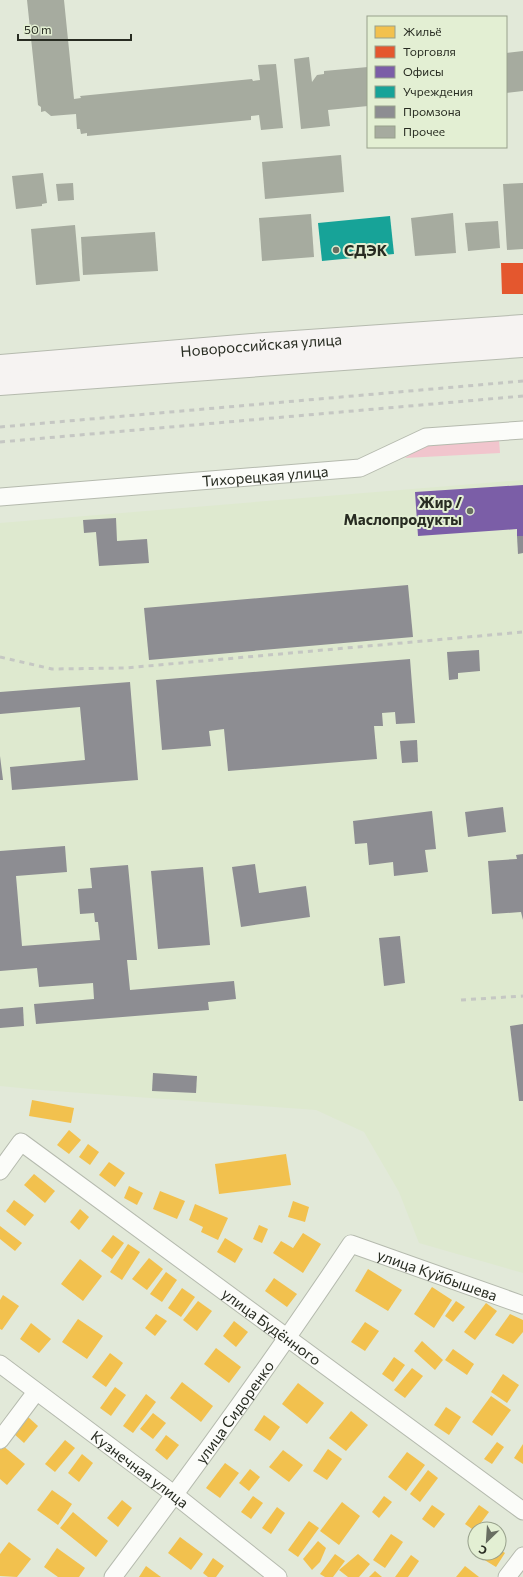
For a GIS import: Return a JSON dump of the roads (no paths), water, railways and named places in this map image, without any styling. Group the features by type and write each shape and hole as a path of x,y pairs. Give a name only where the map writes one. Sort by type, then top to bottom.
{"main road":[{"name":"Новороссийская улица","path":"0,366 252,345 523,326"},
{"name":"Новороссийская улица","path":"0,384 523,346"}],"street":[{"name":"Тихорецкая улица","path":"0,497 360,468 426,437 523,430"},
{"name":"улица Будённого","path":"0,1171 22,1142 523,1510"},
{"name":"улица Сидоренко","path":"113,1577 175,1495 288,1338 351,1244"},
{"name":"улица Куйбышева","path":"351,1244 523,1305"},
{"name":"Кузнечная улица","path":"0,1364 175,1495 278,1577"},
{"path":"0,1440 36,1392"},
{"path":"507,1577 523,1556"}],"railway":[{"path":"0,427 523,381"},
{"path":"0,442 523,396"},
{"path":"0,657 52,669 125,668 523,632"},
{"path":"461,1000 523,996"}],"place":[{"name":"СДЭК","path":"336,250"},
{"name":"Жир / Маслопродукты","path":"470,511"}]}
